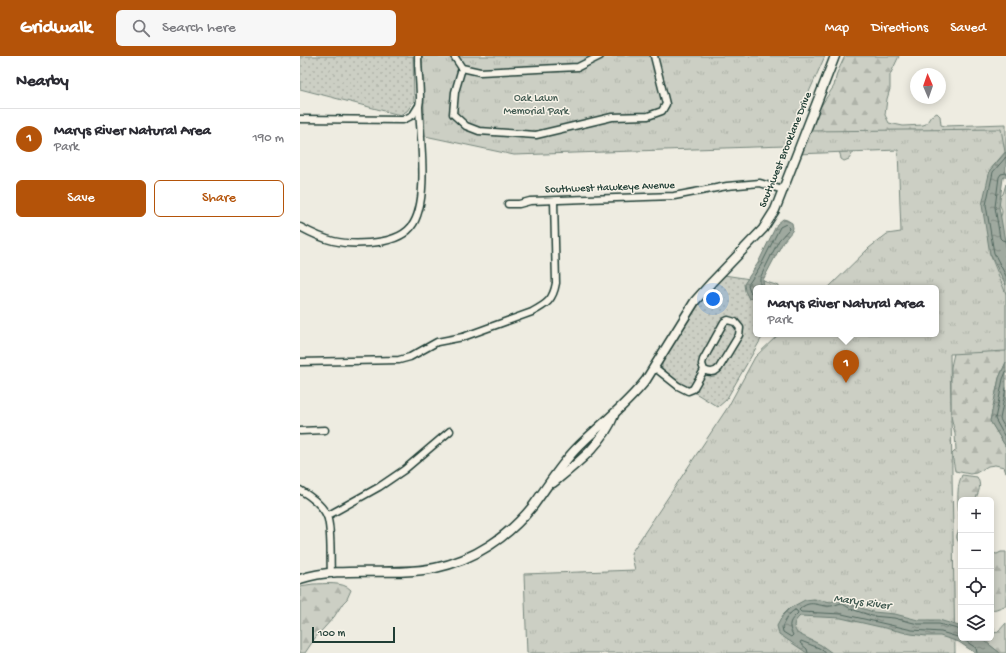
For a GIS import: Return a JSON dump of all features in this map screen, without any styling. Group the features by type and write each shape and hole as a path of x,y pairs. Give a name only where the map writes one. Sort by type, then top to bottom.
{"street":[{"path":"300,227 329,240 342,243 361,243 386,241 400,235 410,227 417,214 422,191 418,56"},
{"path":"454,56 462,68 480,72 578,67 600,56"},
{"path":"462,68 455,92 453,114 466,126 479,131 536,135 612,117 648,116 662,112 666,104 654,56"},
{"name":"Southwest Brooklane Drive","path":"300,579 309,576 331,573 414,571 435,568 458,562 473,555 500,538 522,518 541,495 587,454 599,441 612,422 615,414 639,389 701,294 764,229 775,210 835,56"},
{"path":"300,119 403,120 413,115 419,105"},
{"name":"Southwest Hawkeye Avenue","path":"508,204 674,196 727,186 760,183 783,190"},
{"path":"300,362 399,360 438,342 463,337 532,312 543,306 554,294 556,283 554,201"},
{"path":"654,367 678,386 688,391 693,389 704,370 702,364 703,360 724,322 728,320 735,322 740,328 739,335 719,368 716,372 704,370"},
{"path":"300,431 325,430"},
{"path":"327,516 379,487 404,470 450,431"},
{"path":"300,490 312,497 327,516 331,573"}],"green space":[{"path":"300,56 413,56 414,101 407,111 400,115 300,89"},
{"name":"Oak Lawn Memorial Park","path":"422,56 825,56 785,146 514,155 425,136"},
{"path":"845,56 899,56 890,75 890,89 885,115 889,123 903,126 923,125 926,124 931,116 937,113 940,116 941,125 945,126 1006,124 1006,166 996,183 1006,281 1006,327 989,288 990,143 854,151 849,159 844,161 841,159 840,153 834,144 810,132 810,129 817,112 834,86 837,73"},
{"path":"1001,129 1005,152 990,170 990,254 1006,294 1006,351 950,354 955,653 527,653 524,574 635,570 631,553 728,407 755,357 776,337 939,337 939,285 831,285 869,248 887,234 901,232 898,150 797,154 808,131"},
{"path":"1006,184 1006,261 998,222 1002,210 998,198 1003,194"},
{"path":"724,275 763,281 776,285 753,285 753,337 762,337 726,400 718,407 684,386 662,369 662,362 704,297"},
{"path":"1006,338 1006,362 999,378 990,421 1006,447 1006,473 1004,467 995,465 988,466 976,473 970,474 955,471 952,454 956,450 955,434 951,416 951,367 954,353"},
{"path":"962,475 977,477 980,486 976,497 958,497"},
{"path":"1006,552 1006,606 994,609 994,554"},
{"path":"313,584 338,584 348,587 351,590 347,599 334,617 315,638 305,653 300,653 300,586"},
{"path":"1006,623 1006,653 1000,653 985,641 994,641 994,633 998,632"}],"water":[{"path":"1006,152 1006,176 1003,178 999,207 1006,247 1006,285 990,254 982,205 990,170"},
{"path":"783,219 787,220 792,223 792,231 783,242 763,280 764,285 753,285 753,298 749,299 745,291 744,284 758,263 777,224"},
{"path":"1006,362 1006,447 990,421 999,378"},
{"path":"841,598 853,605 873,612 895,614 918,620 939,620 958,626 958,641 985,641 1000,653 975,653 959,642 940,636 911,634 841,618 800,616 794,624 797,633 821,645 832,653 807,653 779,634 777,626 783,615 790,608 805,600 814,599 831,602"}],"place":[{"name":"Marys River Natural Area","path":"846,383"}],"water label":[{"name":"Marys River","path":"862,603"}]}
